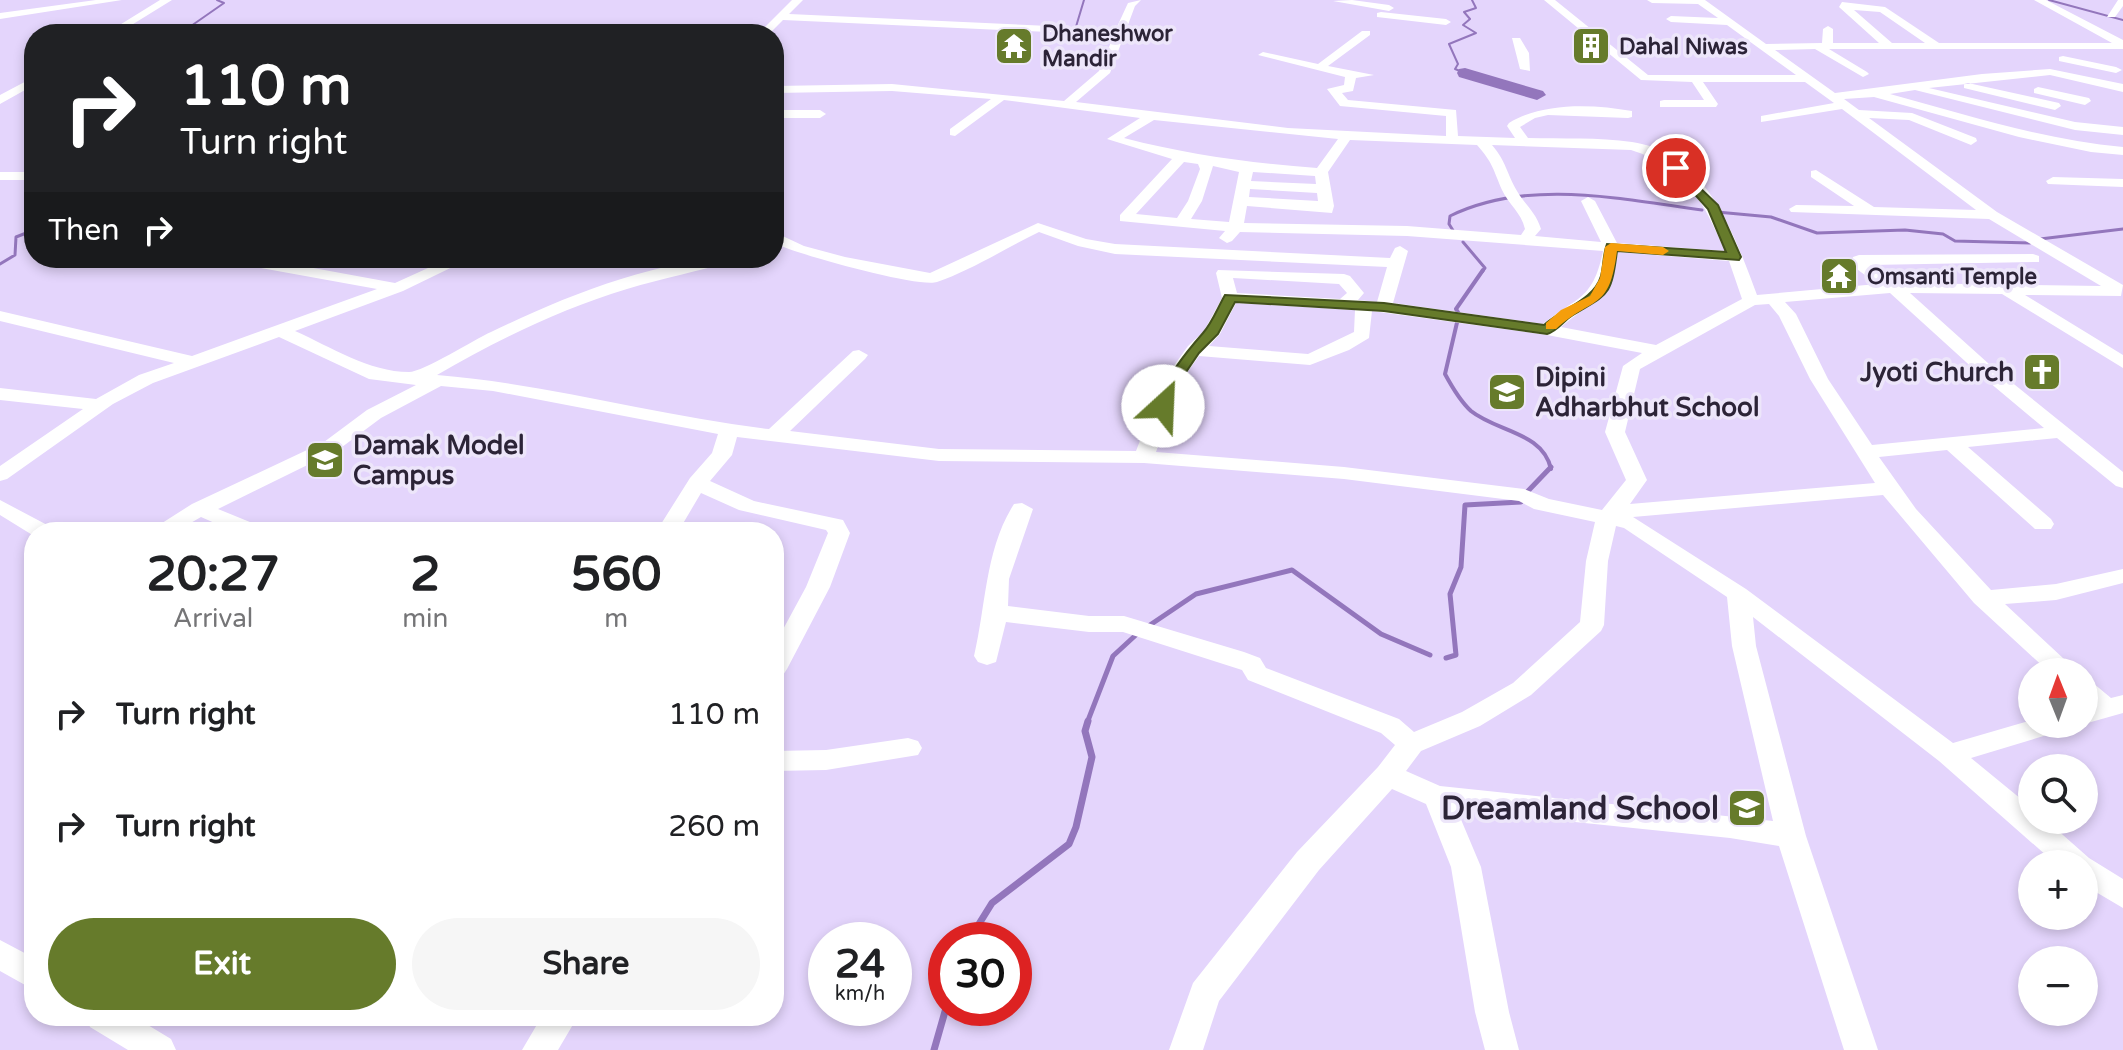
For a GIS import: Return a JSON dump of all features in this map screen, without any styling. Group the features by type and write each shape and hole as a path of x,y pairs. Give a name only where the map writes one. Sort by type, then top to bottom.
{"street":[{"path":"0,16 117,0"},
{"path":"127,24 167,0"},
{"path":"774,24 798,0"},
{"path":"1066,105 1104,73 1131,5 1136,0"},
{"path":"1549,0 1645,78 1697,81 1808,79"},
{"path":"1652,0 1700,0 1992,215 2118,293"},
{"path":"2039,0 2123,45"},
{"path":"2111,15 2123,0"},
{"path":"1338,1 1446,22"},
{"path":"1840,3 1889,46"},
{"path":"1840,3 1882,9 1937,46"},
{"path":"781,17 1121,32"},
{"path":"1671,19 1728,22"},
{"path":"1823,47 1828,29"},
{"path":"1322,66 1366,33"},
{"path":"2099,33 2123,33"},
{"path":"1516,40 1524,53 1526,69"},
{"path":"1762,47 2123,45"},
{"path":"2037,46 2071,61 2120,67"},
{"path":"1823,47 1863,74"},
{"path":"1989,47 2027,66 2123,88"},
{"path":"1263,55 1351,75 1368,75"},
{"path":"2093,82 2107,79 2120,67"},
{"path":"1765,119 1908,87 2050,72"},
{"path":"1351,75 1349,89 1333,89 1344,103 1452,113 1452,140"},
{"path":"1982,77 2085,101"},
{"path":"16,78 24,78"},
{"path":"1664,104 1712,104 1697,81"},
{"path":"1948,81 2084,113 2123,118"},
{"path":"0,100 24,85"},
{"path":"784,88 832,85 1001,97 1346,136 1632,146 1650,150 1671,163 1714,211 1735,257 1762,299 1787,314 1819,379 1864,452 1911,518 1982,598 2049,658"},
{"path":"1908,87 2075,126 2123,131"},
{"path":"1706,93 1721,93"},
{"path":"1874,93 2019,133 2091,148 2123,151"},
{"path":"955,132 1001,97"},
{"path":"1523,141 1513,126 1538,113 1628,114"},
{"path":"784,114 820,114"},
{"path":"1857,114 1912,117 1971,141"},
{"path":"1153,116 1113,139 1204,161 1321,172"},
{"path":"1241,201 1327,208 1321,172 1346,136"},
{"path":"1481,141 1500,163 1513,195 1529,214 1533,229 1525,240"},
{"path":"1181,157 1125,218 1236,227 1407,231 1735,257"},
{"path":"1181,223 1203,183 1207,169 1204,161"},
{"path":"1214,254 1236,227 1246,172 1243,167"},
{"path":"1816,174 1870,211"},
{"path":"0,176 24,176"},
{"path":"2053,181 2123,183"},
{"path":"1244,185 1325,189"},
{"path":"1547,330 1566,313 1595,298 1607,278 1611,247 1588,201"},
{"path":"1796,209 1992,215"},
{"path":"1130,250 1154,221"},
{"path":"784,243 843,261 932,278 1038,227 1083,243 1130,250 1396,263"},
{"path":"1304,259 1312,230"},
{"path":"1384,307 1407,231"},
{"path":"1956,259 1985,280 2009,291 2123,363"},
{"path":"2033,259 1859,260 1858,264 1894,288 2060,432 2123,482"},
{"path":"288,268 397,288"},
{"path":"1,474 99,405 146,379 283,332 441,268"},
{"path":"177,522 331,446 462,352 556,308 623,285 690,268"},
{"path":"1144,457 1172,381 1194,350 1211,334 1230,298 1224,273 1344,279 1356,293 1344,305"},
{"path":"1186,1050 1205,994 1308,861 1388,775 1411,744 1471,719 1522,689 1592,625 1597,561 1610,516 1637,480 1615,432 1632,366 1762,299 1894,288 2118,293"},
{"path":"1230,298 1384,307 1547,330 1657,351"},
{"path":"1194,350 1310,360 1363,334 1364,306"},
{"path":"0,316 194,362"},
{"path":"283,332 376,375 493,385 729,430 939,455 1144,457 1344,473 1524,495 1542,504 1610,516 1631,523 1738,594 1949,754 2061,850"},
{"path":"775,434 803,411 859,355"},
{"path":"0,394 99,405"},
{"path":"673,522 697,482 722,455 729,430"},
{"path":"1864,452 2060,432"},
{"path":"1951,443 2043,524"},
{"path":"697,482 723,498 778,516 835,525 839,533 818,587 784,650"},
{"path":"1610,516 1889,488"},
{"path":"0,506 26,522"},
{"path":"200,509 231,522"},
{"path":"987,656 996,613 997,579 1022,509"},
{"path":"1982,598 2056,592 2123,576"},
{"path":"1738,594 1744,646 1791,836 1861,1050"},
{"path":"996,613 1089,624 1124,624 1235,658 1251,664 1257,674 1270,680 1390,726 1411,744"},
{"path":"1949,754 2018,734"},
{"path":"784,761 826,760 908,748"},
{"path":"1388,775 1437,797 1730,826 1791,836"},
{"path":"1437,797 1466,867 1492,1012 1502,1050"},
{"path":"2098,878 2123,895"},
{"path":"0,954 24,969"},
{"path":"119,1026 159,1050"},
{"path":"539,1050 555,1026"}],"waterway":[{"path":"194,24 224,3 217,0"},
{"path":"1075,30 1084,0"},
{"path":"1465,73 1455,69 1458,64 1449,44 1476,33 1463,25 1470,19 1464,12 1476,8 1472,0"},
{"path":"2049,0 2123,20"},
{"path":"1465,73 1537,95"},
{"path":"1454,232 1449,224 1450,216 1510,197 1607,197 1702,210"},
{"path":"1717,212 1771,217 1817,233 1905,230 1943,234 1955,241 2030,243"},
{"path":"2040,239 2123,229"},
{"path":"0,264 15,255 16,237 24,234"},
{"path":"1463,242 1485,268 1482,272"},
{"path":"1483,270 1456,309 1459,314 1445,374 1471,411 1539,447 1550,468"},
{"path":"1528,491 1550,468"},
{"path":"1446,658 1456,655 1450,594 1461,567 1465,505 1521,502"},
{"path":"1147,627 1196,594 1292,570 1381,634 1430,655"},
{"path":"1087,723 1113,656 1138,633"},
{"path":"980,922 992,903 1069,844 1076,827 1092,757 1085,731 1088,721"},
{"path":"934,1050 941,1026"}],"slow traffic":[{"path":"1551,326 1566,313 1595,298 1607,278 1611,247 1663,251"}],"place":[{"name":"Dhaneshwor Mandir","path":"1014,46"},
{"name":"Dahal Niwas","path":"1591,46"},
{"name":"Omsanti Temple","path":"1839,276"},
{"name":"Jyoti Church","path":"2042,372"},
{"name":"Dipini Adharbhut School","path":"1507,392"},
{"name":"Damak Model Campus","path":"325,460"},
{"name":"Dreamland School","path":"1747,808"}],"route":[{"path":"1163,406 1172,381 1194,350 1211,334 1230,298 1384,307 1547,330 1566,313 1595,298 1607,278 1611,247 1735,257 1713,207 1676,168"}]}
